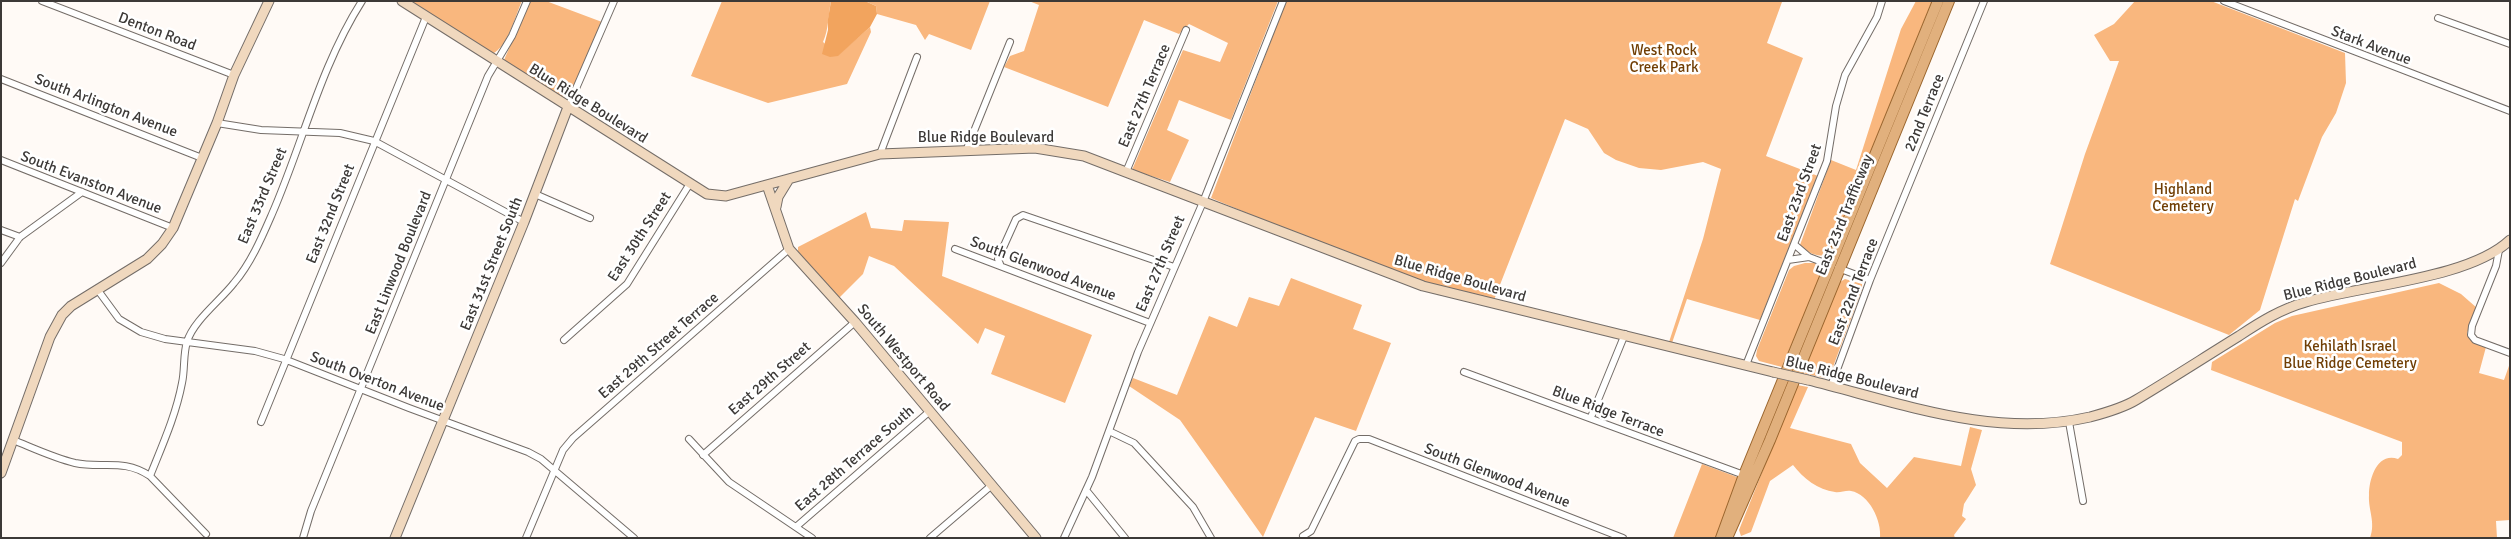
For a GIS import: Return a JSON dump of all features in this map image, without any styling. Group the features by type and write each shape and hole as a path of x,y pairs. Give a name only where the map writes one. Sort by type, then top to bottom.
{"main road":[{"path":"1,473 55,326 71,306 147,259 162,244 173,228 234,75 269,1"},
{"name":"Blue Ridge Boulevard","path":"402,1 701,192 719,196 880,154 1054,150 1084,156 1423,286 1625,334 1925,410 1988,423 2029,425 2069,422 2101,414 2134,402 2258,323 2282,311 2306,302 2456,268 2499,250 2510,240"},
{"name":"East 23rd Trafficway","path":"1765,438 1938,1"},
{"name":"East 23rd Trafficway","path":"1834,267 1949,1"},
{"name":"East 31st Street South","path":"395,538 524,222 568,107"},
{"path":"775,210 778,197 789,179"},
{"name":"South Westport Road","path":"767,185 789,249 930,411 1034,537"},
{"path":"1721,538 1744,475 1765,438"},
{"path":"1727,538 1732,531 1765,438"}],"street":[{"name":"Denton Road","path":"42,1 234,75"},
{"name":"East 33rd Street","path":"150,476 177,405 182,383 187,341 196,327 244,269 273,212 302,131 336,49 362,1"},
{"name":"East Linwood Boulevard","path":"303,538 311,511 446,180 496,62 512,36 527,1"},
{"name":"East 31st Street South","path":"568,107 614,1"},
{"name":"East 27th Street","path":"1064,538 1086,490 1150,323 1203,202 1282,1"},
{"name":"East 23rd Street","path":"1746,365 1827,161 1836,106 1843,82 1877,17 1882,1"},
{"name":"22nd Terrace","path":"1889,234 1984,1"},
{"name":"Stark Avenue","path":"2224,1 2510,111"},
{"name":"East 32nd Street","path":"261,422 284,359 426,17"},
{"path":"2438,18 2510,44"},
{"name":"East 27th Terrace","path":"1126,172 1186,30"},
{"path":"966,151 1010,42"},
{"path":"880,154 917,57"},
{"name":"South Arlington Avenue","path":"1,78 202,158"},
{"path":"216,124 261,130 340,133 374,141 524,222"},
{"name":"South Evanston Avenue","path":"1,160 173,228"},
{"name":"East 30th Street","path":"564,340 627,284 689,185"},
{"path":"1,263 20,237 82,192"},
{"path":"535,194 590,218"},
{"path":"1000,264 998,259 1019,216 1023,215 1174,267"},
{"path":"1,230 20,237"},
{"name":"East 22nd Terrace","path":"1832,386 1870,280 1889,234"},
{"path":"1795,245 1810,257 1870,280"},
{"name":"East 29th Street Terrace","path":"554,470 563,450 573,438 789,249"},
{"name":"South Glenwood Avenue","path":"955,249 1000,264 1150,323"},
{"path":"2499,250 2496,266 2472,326 2471,335 2475,340 2510,353"},
{"path":"1788,260 1810,257"},
{"name":"South Overton Avenue","path":"97,289 109,309 127,325 156,337 255,351 284,359 442,421 528,452 554,470 634,538"},
{"name":"East 29th Street","path":"702,455 854,322"},
{"path":"1591,417 1625,334"},
{"name":"Blue Ridge Terrace","path":"1464,372 1591,417 1744,475"},
{"name":"East 28th Terrace South","path":"797,526 930,411"},
{"path":"2069,422 2084,501"},
{"path":"1109,431 1134,443 1193,507 1212,538"},
{"path":"689,439 728,482 797,526 812,538"},
{"name":"South Glenwood Avenue","path":"1303,536 1311,531 1355,441 1369,439 1623,538"},
{"path":"13,440 77,464 127,465 150,476 206,534"},
{"path":"526,538 554,470"},
{"path":"930,538 992,485"},
{"path":"1086,490 1125,538"}],"green space":[{"path":"401,1 522,1 507,38 498,50 492,54"},
{"path":"530,1 546,1 602,22 571,92 565,97 560,96 505,63 504,60"},
{"path":"722,1 831,1 823,42 838,55 870,27 871,32 847,84 768,103 691,76"},
{"path":"865,1 990,1 971,50 929,34 925,40 916,25 877,14 876,6"},
{"path":"1029,1 1278,1 1231,120 1179,100 1167,130 1189,140 1170,182 1132,170 1183,50 1220,62 1228,43 1189,24 1179,34 1144,20 1108,107 1004,67 1010,56 1024,51 1039,5"},
{"name":"West Rock Creek Park","path":"1286,1 1782,2 1767,43 1803,58 1766,156 1818,176 1760,320 1687,299 1672,343 1669,342 1703,239 1721,169 1703,162 1661,170 1639,168 1616,160 1604,153 1588,129 1565,119 1494,300 1411,278 1409,281 1211,198"},
{"path":"1916,1 1932,1 1829,253 1825,255 1814,254 1800,245 1831,160 1856,170 1901,29"},
{"name":"Highland Cemetery","path":"2135,1 2211,1 2345,53 2346,83 2336,113 2322,137 2298,201 2295,199 2260,310 2229,335 2050,264 2085,154 2119,61 2110,61 2094,35 2114,24"},
{"path":"866,212 871,228 902,231 904,220 949,222 942,276 1092,335 1065,403 991,374 1005,336 985,328 978,344 894,266 869,256 863,274 839,298 798,254 798,247"},
{"path":"1815,263 1821,268 1821,274 1782,367 1759,361 1756,356 1757,350 1789,270 1794,266"},
{"path":"1291,278 1362,305 1353,329 1391,343 1356,431 1315,417 1263,537 1180,420 1129,386 1133,378 1177,395 1209,316 1237,327 1249,297 1279,306"},
{"path":"1845,279 1862,284 1862,289 1830,375 1825,378 1802,373 1840,282"},
{"name":"Kehilath Israel Blue Ridge Cemetery","path":"2439,283 2461,294 2477,308 2467,333 2471,340 2486,347 2479,373 2504,380 2510,363 2510,520 2496,521 2497,538 2370,538 2372,521 2369,495 2373,475 2376,468 2385,459 2398,459 2402,455 2402,442 2211,370 2212,362 2275,323 2292,316"},
{"path":"1797,385 1808,387 1790,428 1851,444 1860,463 1887,488 1914,457 1961,466 1970,427 1982,430 1971,469 1976,485 1964,504 1962,516 1966,519 1954,535 1955,538 1880,538 1879,524 1876,516 1869,503 1863,497 1851,491 1837,492 1823,489 1806,479 1793,465 1770,481 1751,532 1741,536 1739,530"},
{"path":"1702,464 1737,477 1738,483 1716,538 1673,538"}],"shaded area":[{"path":"831,1 865,1 876,6 877,14 870,27 838,56 830,57 822,54 828,30"}]}
